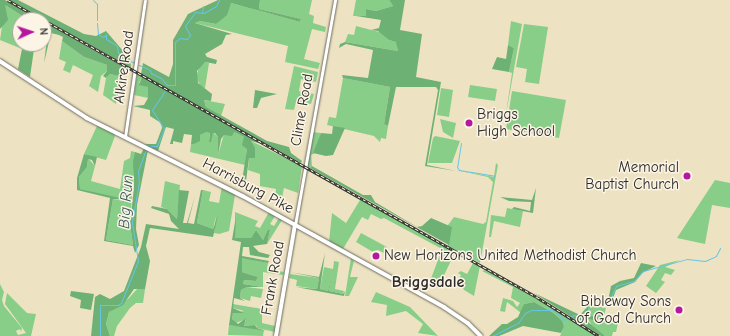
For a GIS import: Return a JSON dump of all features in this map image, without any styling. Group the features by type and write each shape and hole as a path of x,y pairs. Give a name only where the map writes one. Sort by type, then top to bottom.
{"main road":[{"name":"Alkire Road","path":"125,137 145,0"},
{"name":"Clime Road","path":"295,225 335,0"},
{"name":"Harrisburg Pike","path":"0,61 75,112 147,147 295,225 457,314 481,336"},
{"name":"Frank Road","path":"276,336 295,225"}],"green space":[{"path":"0,0 5,0 27,12 16,12 5,5 8,20 0,29"},
{"path":"10,0 18,0 41,12 31,12"},
{"path":"218,0 260,0 259,9 301,19 300,22 231,3 227,15 216,24 200,21 195,23 232,34 226,35 222,44 205,54 207,57 217,60 216,64 205,62 197,71 198,83 212,94 211,101 204,100 206,107 267,141 289,147 291,153 302,161 301,163 141,74 143,63 169,77 173,64 173,40 188,14"},
{"path":"260,0 312,0 309,14 314,16 313,23 326,27 325,32 312,29 304,59 320,63 318,69 285,62 288,46 195,23 200,21 216,24 231,3 300,22 301,19 259,9"},
{"path":"356,0 389,0 393,6 376,11 366,9 366,16 353,16"},
{"path":"389,0 405,0 400,30 422,34 416,77 441,82 427,165 456,171 425,166 438,90 436,87 396,87 388,126 384,124 390,87 343,78 342,75 368,78 373,50 346,44 339,48 340,44 345,42 398,51 396,42 389,40 378,31 371,30 379,28 381,20 356,16 366,16 366,9 376,11 393,6"},
{"path":"5,5 16,12 12,12 12,45 0,40"},
{"path":"52,18 84,34 96,36 106,31 130,59 131,68 52,24"},
{"path":"511,21 522,24 505,120 512,73 509,72 514,48 508,45"},
{"path":"524,24 548,27 539,84 525,82 527,69 516,67"},
{"path":"356,26 383,33 389,40 397,42 398,51 345,42 348,34 354,35"},
{"path":"52,27 129,70 127,74 121,74 117,102 118,76 110,74 106,78 103,76 107,71 107,65 84,57 62,41 63,37 52,33"},
{"path":"62,41 84,57 107,65 107,71 101,76 98,92 89,86 93,75 73,65 70,73 63,70 66,62 59,59"},
{"path":"508,45 514,48 509,72 492,69 497,57 506,59"},
{"path":"21,52 34,52 30,77 18,69"},
{"path":"205,62 209,63 205,88 201,87 196,77 200,65"},
{"path":"294,66 318,72 316,82 301,79 299,91 314,94 311,104 296,102 294,110 285,109"},
{"path":"110,74 118,76 116,104 103,95 106,78"},
{"path":"137,74 142,76 139,83 148,87 148,98 134,95"},
{"path":"142,76 262,144 251,141 255,148 255,158 249,158 246,181 242,181 247,149 242,145 244,137 234,132 232,136 224,135 221,139 218,155 218,137 215,133 213,133 211,142 209,142 210,133 207,132 200,135 200,141 194,144 191,144 192,135 184,134 182,143 173,141 173,144 170,144 174,129 166,127 158,151 145,144 156,144 162,128 161,123 150,116 150,110 133,106 144,105 148,98 148,87 139,85"},
{"path":"343,78 390,87 384,124 388,126 386,139 381,138 380,142 374,136 327,125 329,117 336,118"},
{"path":"470,85 497,89 495,101 468,97"},
{"path":"441,88 453,90 449,117 437,115"},
{"path":"255,90 277,94 261,98 257,108 253,108"},
{"path":"512,91 566,100 559,138 506,129"},
{"path":"204,100 225,104 221,116 206,107"},
{"path":"440,119 456,123 453,138 443,132"},
{"path":"97,126 113,132 115,136 106,160 84,154"},
{"path":"333,126 345,128 333,155 326,156 313,153 321,133 332,134"},
{"path":"210,132 209,142 213,132 218,137 218,155 224,134 234,132 244,137 247,149 245,165 190,152 191,144 194,144 200,135"},
{"path":"312,132 321,133 315,153 311,155 312,166 310,168 306,166"},
{"path":"435,136 460,141 452,163 428,163 433,138"},
{"path":"251,141 302,166 298,193 284,188 282,198 275,197 276,189 260,186 260,174 248,170 249,158 254,158"},
{"path":"144,148 148,150 137,205 136,229 139,245 135,253 133,246 104,241 110,198 77,190 77,178 84,154 97,157 95,166 92,160 88,159 87,167 79,177 80,189 129,200 113,199 106,240 133,245 130,224 134,187 133,162 135,152 141,154"},
{"path":"131,151 135,152 130,224 133,245 106,240 113,199 129,202 80,189 79,177 87,167 88,158 95,166 91,181 120,189 124,161 130,158"},
{"path":"496,163 498,165 480,263 448,246 448,225 454,217 483,224 486,222 493,182 488,177 456,170 494,177"},
{"path":"312,166 363,195 371,195 375,202 417,227 422,226 431,218 452,227 449,245 310,168"},
{"path":"320,177 455,252 438,288 429,284 442,249 384,218 381,219 371,214 368,220 362,217 343,249 329,242 332,213 346,223 360,200"},
{"path":"715,180 730,183 730,208 712,205 705,244 677,238"},
{"path":"165,181 180,185 177,219 167,209 161,207"},
{"path":"222,186 235,195 229,231 219,234 214,233 216,216 213,229 197,223 203,190 211,192 209,201 219,203"},
{"path":"536,188 533,213 512,209 514,207 530,211 531,202 509,201 500,197 532,200"},
{"path":"179,190 189,191 183,223 187,223 195,196 188,223 194,224 201,190 203,190 197,223 213,229 218,215 213,237 150,228 146,246 150,261 145,289 134,289 123,305 109,312 106,324 110,336 91,336 95,297 100,294 110,299 124,291 141,247 146,224 179,229 171,221 169,214 151,208 152,206 167,209 177,219"},
{"path":"507,208 523,211 520,227 494,221 491,237 489,237 491,215 505,217"},
{"path":"235,212 258,221 255,226 260,228 269,212 275,216 270,224 274,226 279,218 282,220 267,244 270,230 268,229 263,240 256,230 251,238 235,238"},
{"path":"236,216 235,238 251,238 256,230 263,240 268,229 270,230 267,244 253,246 259,252 270,255 268,258 250,255 249,247 243,247 242,256 269,261 268,263 242,258 242,272 258,277 256,281 244,280 243,284 263,287 247,287 241,290 240,298 245,301 234,298 233,308 244,313 233,313 232,319 238,324 246,318 244,326 255,325 257,328 266,331 229,325 241,242 232,240"},
{"path":"361,233 387,247 384,253 378,250 373,252 356,242"},
{"path":"325,253 320,289 328,291 333,272 329,291 343,294 345,291 344,296 296,287 317,289 319,278 290,272 319,277"},
{"path":"242,257 268,263 267,269 284,272 283,275 263,272 263,287 243,284 244,280 256,281 258,277 242,272"},
{"path":"351,258 354,261 350,277 358,277 349,296 345,296"},
{"path":"680,260 665,267 675,270 671,275 665,273 661,280 665,282 656,293 646,286 660,265"},
{"path":"334,261 339,262 335,289 344,291 343,294 329,291 333,272 328,291 320,289 324,267 333,269"},
{"path":"473,263 480,266 474,296 464,290 459,279 461,275 458,273 461,271 467,274"},
{"path":"641,263 656,266 642,273 635,282 616,290 610,306 607,306 611,286 620,281 634,278"},
{"path":"485,270 544,302 597,336 560,336 564,327 552,312 534,302 524,304 521,313 507,302 505,312 500,311 503,298 513,301 517,307 520,303 511,298 513,287 482,271"},
{"path":"290,274 319,278 317,289 296,286 297,280 289,278"},
{"path":"0,284 4,292 2,300 4,306 22,328 21,332 20,329 16,331 18,335 26,333 5,304 7,293 27,313 36,314 31,336 0,336"},
{"path":"247,287 263,289 261,298 251,296 250,301 240,298 241,290"},
{"path":"138,288 145,289 143,303 136,303 130,308 117,326 114,336 110,336 106,324 109,312 128,299"},
{"path":"71,291 94,294 91,310 80,308 81,300 70,296"},
{"path":"376,292 410,307 438,336 418,333 423,324 406,311 386,316 387,305 371,302"},
{"path":"534,293 580,315 588,306 590,315 603,319 602,322 588,319 587,321 605,336 601,336"},
{"path":"534,302 552,312 562,321 564,327 561,333 523,326 499,336 489,336 502,324 507,324 518,317 524,304"},
{"path":"233,304 262,309 262,323 275,326 275,332 257,328 256,325 244,326 246,319 236,323 232,319 233,313 244,311 233,308"},
{"path":"586,304 606,308 603,319 590,315"},
{"path":"588,319 618,323 616,332 613,332 612,336 605,336 593,327"},
{"path":"229,325 264,330 263,336 228,335"}],"waterway":[{"path":"93,0 97,4 97,20"},
{"name":"Big Run","path":"139,65 150,70 151,73 161,78 167,85 175,85 175,42 180,38 187,39 190,35 185,26 195,12 204,13 216,6 219,0"},
{"name":"Big Run","path":"202,13 203,6"},
{"path":"97,23 98,34 103,37 106,35 106,39 117,46 118,53 126,54 123,58 135,63"},
{"name":"Big Run","path":"148,146 157,146 164,129 152,110 164,92"},
{"path":"461,143 457,167 459,170 495,176"},
{"name":"Big Run","path":"100,336 100,305 118,305 121,303 138,261 132,222 139,184 138,171 146,149"},
{"path":"492,336 518,323 525,313 531,310 553,310 564,320 574,315 585,319 592,298 609,301 616,286 634,281 643,271 687,259 705,261 716,256 720,248"}],"railway":[{"path":"8,0 29,12"},
{"path":"52,24 537,297 599,336"}],"place":[{"name":"Briggs High School","path":"469,123"},
{"name":"Memorial Baptist Church","path":"687,176"},
{"name":"New Horizons United Methodist Church","path":"376,256"},
{"name":"Bibleway Sons of God Church","path":"679,310"}],"district":[{"name":"Briggsdale","path":"428,282"}]}
